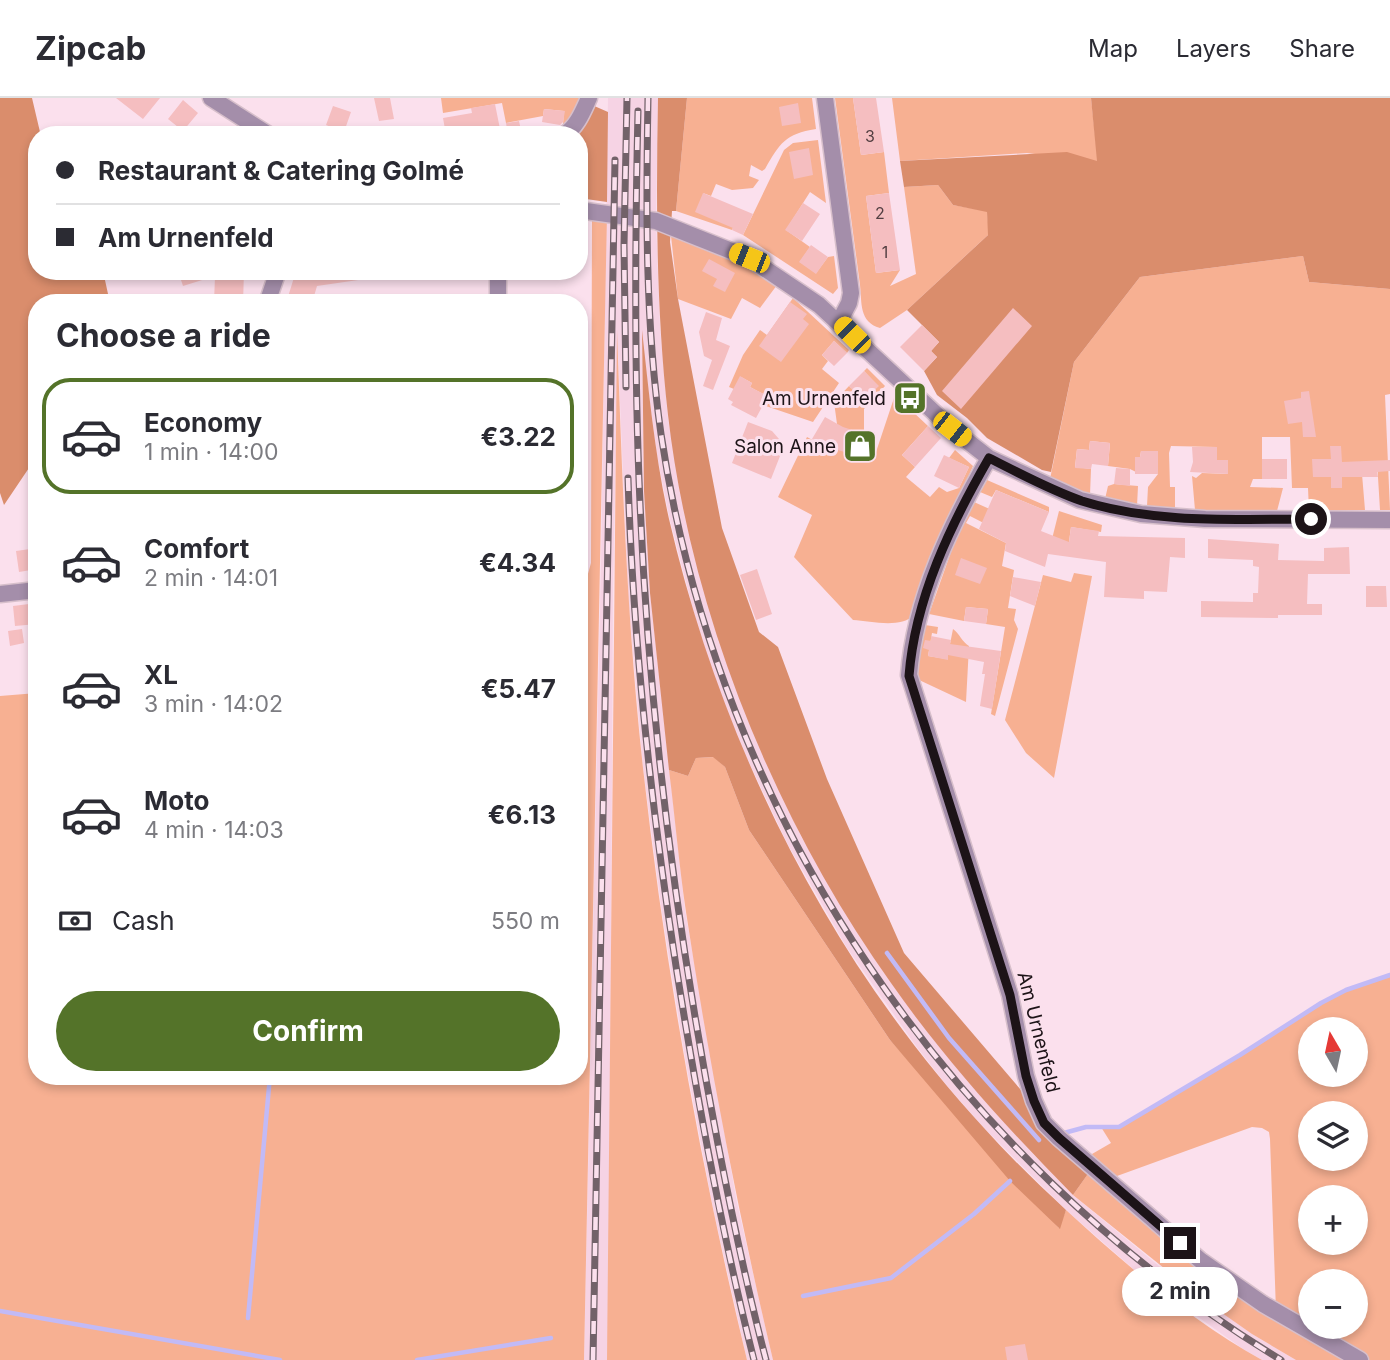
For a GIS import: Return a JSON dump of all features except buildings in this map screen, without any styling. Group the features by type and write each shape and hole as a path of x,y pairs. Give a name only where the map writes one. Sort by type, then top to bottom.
{"street":[{"path":"211,98 256,126"},
{"path":"574,126 589,98"},
{"path":"825,98 851,293 839,322"},
{"path":"588,212 656,221 749,258 782,278 839,322 914,395 989,458 1080,500 1139,514 1205,519 1390,520"},
{"name":"Am Urnenfeld","path":"989,458 941,552 911,646 909,676 1010,995 1026,1076 1034,1101 1044,1123 1059,1138 1200,1260 1263,1304 1360,1360"},
{"path":"0,594 28,591"}],"shaded area":[{"path":"0,98 32,98 39,126 28,126 28,280 105,280 108,294 28,294 28,469 4,505 0,493"},
{"path":"441,98 581,98 572,119 563,125 564,111 544,109 543,116 506,123 502,103 443,113"},
{"path":"608,98 658,98 656,221 660,326 668,418 684,510 700,577 730,672 802,838 862,940 891,983 930,1035 1033,1154 1073,1195 1159,1266 1252,1334 1296,1360 1262,1360 1243,1349 1146,1280 1066,1210 983,1127 948,1087 847,948 788,845 736,735 714,676 696,621 669,516 656,450 642,340 644,491 650,593 685,910 737,1203 773,1360 747,1360 713,1208 662,913 643,767 628,596 618,352 613,589 609,1315 607,1360 584,1360"},
{"path":"658,98 687,98 676,211 672,211 670,242 678,299 722,528 759,632 778,647 827,779 904,953 1090,1171 1073,1195 978,1093 891,983 849,920 810,853 745,712 718,639 696,565 679,490 668,415 658,257"},
{"path":"687,98 812,98 816,129 784,141 762,171 751,165 749,176 759,180 753,188 732,190 716,184 711,196 703,193 737,219 732,230 676,211"},
{"path":"835,98 853,98 861,155 884,152 889,193 866,196 876,273 900,270 890,286 916,274 904,187 938,185 953,205 987,211 989,234 907,310 880,328 868,321 862,305"},
{"path":"892,98 1091,98 1098,162 1027,153 900,161"},
{"path":"1091,98 1390,98 1390,289 1309,282 1303,256 1140,277 1074,362 1051,472 1042,470 987,438 967,418 937,395 924,371 937,357 931,351 939,342 907,310 988,235 987,212 953,205 938,185 904,187 900,161 1067,152 1097,161"},
{"path":"592,105 608,112 607,202 588,199 588,126 579,126"},
{"path":"818,140 826,203 810,192 786,230 810,247 800,262 816,273 828,257 834,256 838,288 833,294 743,235 784,150 793,143"},
{"path":"592,213 607,214 584,1360 0,1360 0,696 28,694 28,1085 588,1085 588,574 591,563"},
{"path":"671,236 726,258 777,285 760,308 742,298 731,319 678,299"},
{"path":"1303,256 1309,282 1390,289 1390,394 1385,395 1390,510 1380,510 1377,461 1361,462 1365,510 1309,511 1308,488 1292,488 1290,437 1262,437 1262,479 1253,479 1250,487 1283,488 1277,511 1195,510 1192,476 1196,478 1202,473 1228,474 1228,461 1217,460 1217,447 1171,446 1170,487 1175,487 1175,508 1147,506 1148,487 1158,474 1158,451 1141,451 1140,457 1135,457 1135,467 1140,467 1140,474 1130,469 1108,466 1110,443 1090,441 1089,450 1077,449 1075,467 1091,469 1090,495 1050,479 1074,362 1140,277"},
{"path":"793,298 849,350 847,353 834,341 822,355 828,361 822,369 839,383 813,422 763,405 767,396 750,387 752,383 741,377 734,389 729,387 743,355 760,330 767,335"},
{"path":"617,330 629,604 637,713 652,843 673,992 699,1140 747,1360 607,1360"},
{"path":"642,330 656,449 669,519 691,603 718,685 750,765 787,844 829,920 876,993 928,1062 984,1128 1066,1210 1060,1229 1010,1181 890,1040 749,830 725,767 713,757 696,758 688,776 669,770 650,593 644,491"},
{"path":"867,368 885,386 864,409 864,434 854,431 848,453 873,461 895,395 928,426 902,455 915,467 906,477 930,497 939,487 947,492 959,488 969,467 949,458 955,450 973,466 937,549 914,615 893,623 853,620 794,557 812,515 778,497 807,437 829,449 837,424 834,402 849,386 864,400 878,386 864,371"},
{"path":"987,480 1049,507 1049,512 996,490 992,497 980,492"},
{"path":"1108,486 1138,486 1137,506 1105,499"},
{"path":"974,502 1014,520 1009,536 970,516 966,523 1006,543 1002,566 1014,570 1008,608 1016,609 1014,620 1018,629 995,716 991,714 1005,627 986,624 988,609 966,607 964,621 929,614 962,521"},
{"path":"1059,511 1102,525 1101,532 1071,527 1067,556 1049,551"},
{"path":"1074,573 1092,576 1054,778 1026,753 1005,720 1043,575 1071,582"},
{"path":"925,625 938,627 937,634 932,633 928,656 947,659 953,629 969,646 966,702 917,679 917,648"},
{"path":"714,757 725,767 749,830 890,1040 1059,1228 1066,1210 1184,1310 1262,1360 773,1360 736,1193 704,1025 669,770 688,776 696,758"},
{"path":"1390,975 1390,1360 1296,1360 1252,1334 1205,1301 1073,1195 1092,1168 1092,1154 1111,1143 1101,1127 1119,1127 1298,1018 1298,1087 1368,1087 1368,1017 1299,1017 1346,990","holes":["1252,1127 1269,1132 1270,1139 1276,1311 1106,1180"]}],"waterway":[{"path":"887,953 949,1038 1039,1140"},
{"path":"1064,1133 1086,1127 1119,1127 1321,1003 1346,990 1390,975"},
{"path":"248,1318 269,1085"},
{"path":"803,1296 891,1278 974,1214 1010,1181"},
{"path":"0,1311 280,1360"},
{"path":"417,1360 551,1338"}],"railway":[{"path":"626,387 624,245 627,98"},
{"path":"648,98 649,308 661,434 690,576 736,712 795,842 869,965 955,1080 1053,1184 1162,1278 1281,1360"},
{"path":"638,111 638,454 644,584 658,744 678,905 703,1064 734,1225 766,1360"},
{"path":"593,1360 615,160"},
{"path":"628,478 639,662 667,906 710,1164 754,1360"}],"place":[{"name":"Am Urnenfeld","path":"910,398"},
{"name":"Salon Anne","path":"860,446"}],"route":[{"path":"1180,1243 1059,1138 1044,1123 1034,1101 1020,1050 1010,995 909,676 911,646 941,552 989,458 1080,500 1139,514 1205,519 1311,519"}]}
